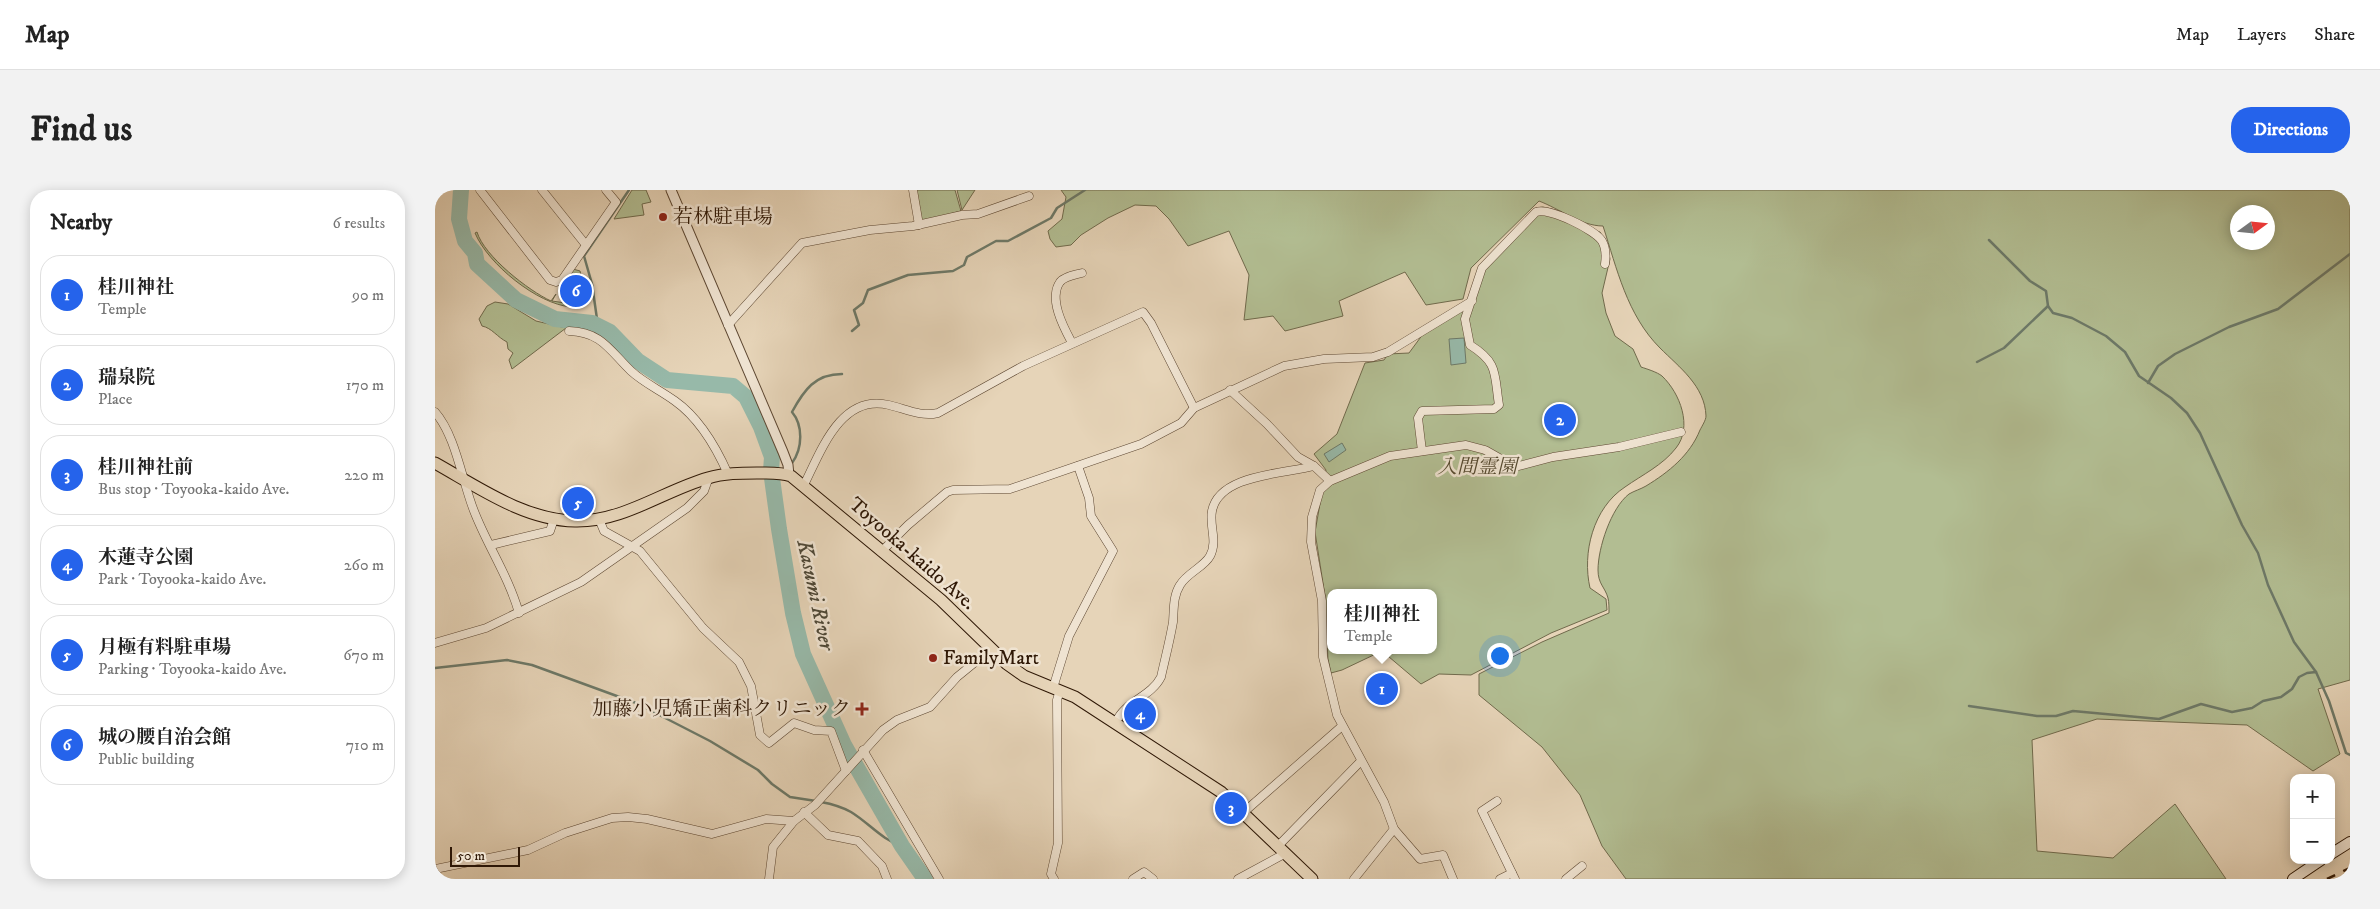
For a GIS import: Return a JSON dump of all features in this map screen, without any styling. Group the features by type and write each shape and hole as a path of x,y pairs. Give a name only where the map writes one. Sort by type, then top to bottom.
{"main road":[{"path":"435,464 519,508 554,519 575,521 599,519 624,512 709,477 728,474 784,474"},
{"name":"Toyooka-kaido Ave.","path":"784,474 804,485 881,552 941,600 990,650 1024,676 1075,697 1116,722 1221,792 1245,812 1312,879"},
{"path":"2335,851 2350,842"},
{"path":"2293,879 2315,864"}],"street":[{"path":"480,190 551,281 556,282 562,280 616,202 606,190"},
{"path":"542,190 586,245"},
{"path":"671,190 788,465 784,474"},
{"path":"913,190 919,225"},
{"path":"728,325 802,243 870,230 919,225 961,215 979,214 1029,196"},
{"path":"1422,451 1418,418 1422,411 1494,409 1499,405 1493,366 1490,359 1470,345 1465,319 1481,268 1540,210 1560,215 1596,235 1602,240 1605,248 1605,264"},
{"path":"1072,342 1058,314 1057,288 1066,278 1082,274"},
{"path":"881,552 908,525 947,492 953,490 1010,489 1079,466 1160,436 1181,423 1194,408 1230,390 1298,362 1373,357 1388,352 1472,301"},
{"path":"804,485 818,455 831,434 847,413 859,406 881,403 923,415 938,413 1023,366 1072,342 1143,312 1151,323 1194,408"},
{"path":"569,331 584,333 602,341 614,351 630,370 685,409 703,431 728,474"},
{"path":"1230,390 1298,457 1314,466 1330,481"},
{"path":"435,412 446,429 475,513 512,588 519,613"},
{"path":"1453,879 1443,855 1420,859 1394,828 1384,802 1341,727 1323,657 1322,601 1310,527 1320,490 1330,481 1390,456 1466,445 1485,450 1515,468 1553,456 1619,447 1681,432"},
{"path":"1054,879 1051,874 1058,843 1056,689 1066,642 1113,551 1091,516 1089,498 1079,466"},
{"path":"1116,722 1132,702 1157,685 1161,677 1173,621 1175,598 1180,584 1210,557 1214,540 1211,514 1217,496 1229,487 1251,479 1314,466"},
{"path":"435,643 486,628 519,613 547,596 581,582 691,504 704,491 709,477"},
{"path":"491,545 550,531 554,519"},
{"path":"599,519 604,531 640,551 703,628 739,662 751,686 760,735 769,743 794,723 814,730 831,731 848,769"},
{"path":"778,879 770,875 773,847 794,820 823,796 883,730 897,720 930,707 957,678 990,650"},
{"path":"1245,812 1341,727"},
{"path":"861,753 939,879"},
{"path":"1238,879 1282,849 1361,761"},
{"path":"1497,801 1482,812 1513,876 1500,879"},
{"path":"804,812 828,835 858,841 882,866 887,879"},
{"path":"435,868 521,852 565,833 611,818 647,819 712,834 766,819 794,820"},
{"path":"1354,879 1394,828"},
{"path":"1566,879 1583,866"},
{"path":"1133,879 1144,872 1153,879"}],"green space":[{"path":"632,190 646,190 651,202 642,204 644,215 614,219"},
{"path":"916,190 955,190 961,211 924,221 921,218"},
{"path":"957,190 975,190 962,210"},
{"path":"1061,190 2350,190 2350,680 2318,689 2340,754 2313,771 2247,725 2097,719 2032,740 2037,851 2113,858 2175,804 2226,879 1626,879 1602,846 1580,795 1542,747 1479,695 1479,674 1542,642 1609,613 1607,594 1600,582 1598,570 1600,551 1611,518 1629,494 1663,475 1685,455 1696,439 1706,418 1705,405 1696,386 1683,370 1660,348 1639,321 1624,291 1603,226 1579,220 1539,201 1471,268 1463,299 1426,305 1405,272 1339,301 1343,316 1285,331 1273,316 1244,320 1249,275 1229,231 1188,246 1169,219 1156,206 1135,205 1108,218 1081,235 1071,245 1056,247 1050,239 1048,231 1062,219 1066,197"},
{"name":"入間霊園","path":"1543,207 1560,211 1594,231 1600,232 1607,244 1610,259 1602,293 1606,313 1615,336 1633,349 1641,367 1662,376 1674,391 1682,410 1684,430 1681,440 1671,454 1659,465 1614,496 1598,519 1589,546 1588,574 1590,588 1606,599 1607,610 1551,633 1471,675 1439,674 1421,684 1386,654 1437,654 1437,589 1327,589 1327,638 1325,596 1315,532 1326,470 1314,454 1337,434 1365,363 1384,360 1388,354 1409,353 1423,334 1466,308 1479,267 1536,208"},
{"path":"477,232 488,252 508,272 551,301 556,294 552,301 572,304 571,307 543,299 515,280 502,269 481,245 475,233"},
{"path":"573,269 580,271 584,288 580,282 569,283 567,289 562,287 560,290"},
{"path":"495,302 508,304 536,321 566,328 512,369 509,360 513,353 508,349 507,342 482,326 479,319 487,306"},
{"name":"入間霊園","path":"1328,654 1376,654 1342,670 1331,673"},
{"path":"1141,701 1153,713 1140,727 1127,716"}],"shaded area":[{"path":"1464,338 1466,363 1451,365 1449,339"},
{"path":"1342,443 1346,450 1329,462 1324,454"}],"waterway":[{"name":"Kasumi River","path":"461,190 459,219 465,241 475,253 477,264 516,300 555,319 592,323 610,332 638,361 667,380 733,386 746,397 761,427 772,457 771,471 779,529 793,613 803,654 844,745 902,846 925,879"},
{"path":"598,326 592,284 584,256 629,190"},
{"path":"852,331 859,325 854,310 863,303 868,290 908,275 953,271 964,265 967,257 996,241 1008,241 1051,218 1057,208 1085,190"},
{"path":"1989,240 2030,281 2046,291 2048,306 2053,313 2072,318 2106,336 2125,352 2139,376 2171,398 2187,413 2200,433 2242,525 2258,553 2268,585 2294,642 2316,672"},
{"path":"2148,383 2158,366 2175,354 2229,327 2278,309 2350,254"},
{"path":"1977,362 2004,348 2048,306"},
{"path":"792,463 800,444 800,430 796,417 792,412 806,390 817,380 842,374"},
{"path":"435,668 507,660 532,665 636,703 710,741 758,770 772,784 790,797 816,801"},
{"path":"1969,706 2037,716 2056,716 2073,711 2159,719 2201,704 2232,712 2252,708 2263,701 2281,697 2292,689 2299,677 2307,673 2316,672 2329,701 2346,753 2350,755"},
{"path":"821,802 851,812 882,836 902,846"}],"railway":[{"path":"2327,879 2350,868"}],"place":[{"name":"若林駐車場","path":"663,217"},
{"name":"城の腰自治会館","path":"576,291"},
{"name":"瑞泉院","path":"1560,420"},
{"name":"月極有料駐車場","path":"578,503"},
{"name":"FamilyMart","path":"933,658"},
{"name":"桂川神社","path":"1382,689"},
{"name":"加藤小児矯正歯科クリニック","path":"862,709"},
{"name":"木蓮寺公園","path":"1140,714"},
{"name":"桂川神社前","path":"1231,808"}]}
